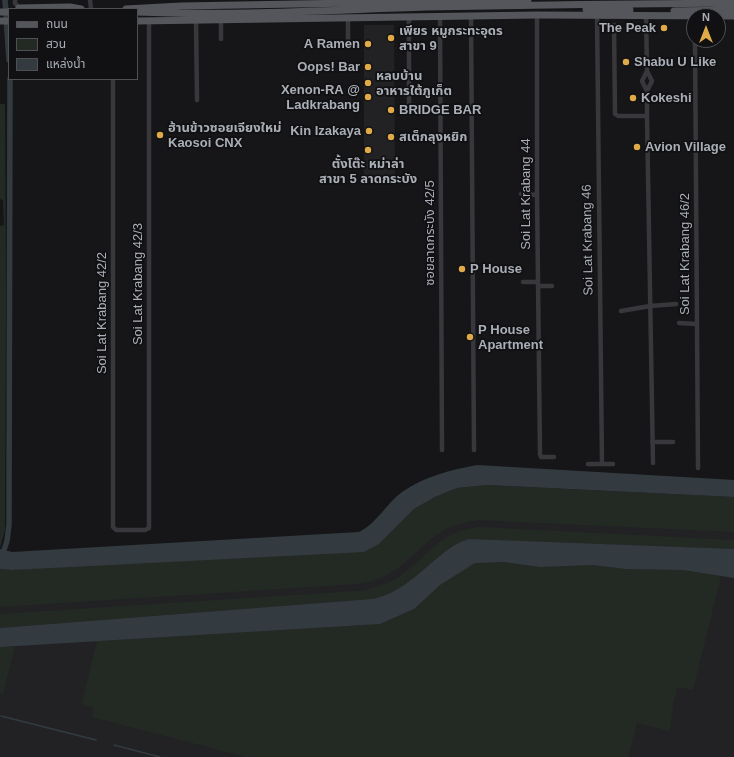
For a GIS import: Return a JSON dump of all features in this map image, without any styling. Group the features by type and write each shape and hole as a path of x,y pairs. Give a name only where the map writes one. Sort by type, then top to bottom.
{"main road":[{"path":"135,8 181,3 528,0"},
{"path":"138,12 355,11 482,6 734,3"},
{"path":"19,8 76,8"},
{"path":"360,17 379,13 415,11 734,10"},
{"path":"138,21 537,15 686,16"}],"street":[{"path":"15,0 15,3 19,8"},
{"name":"Soi Lat Krabang 44","path":"537,15 537,194 540,454 544,458 554,457"},
{"name":"Soi Lat Krabang 46","path":"597,15 602,464"},
{"path":"646,15 647,71 652,81 647,91"},
{"name":"ซอยลาดกระบัง 42/5","path":"440,16 442,450"},
{"path":"471,16 474,450"},
{"path":"348,17 348,45"},
{"path":"409,17 409,110"},
{"path":"196,20 197,100"},
{"path":"220,20 221,39"},
{"name":"Soi Lat Krabang 42/3","path":"130,530 145,530 149,528 149,21"},
{"path":"614,24 615,114 618,116 647,116"},
{"name":"Soi Lat Krabang 46/2","path":"695,48 698,468"},
{"path":"647,71 642,81 647,91 653,463"},
{"name":"Soi Lat Krabang 42/2","path":"113,80 113,527 116,530 130,530"},
{"path":"521,194 537,194"},
{"path":"523,282 552,286"},
{"path":"621,311 650,306 676,304"},
{"path":"679,323 697,324"},
{"path":"652,442 674,442"},
{"path":"588,464 613,464"}],"shaded area":[{"path":"364,25 394,25 395,182 364,182"},
{"path":"734,511 734,757 0,757 0,585 363,563 423,520"}],"green space":[{"path":"0,104 5,104 6,290 5,530 0,548 0,226 4,225 3,200 0,199"},
{"path":"487,485 734,497 734,532 478,520 458,524 446,529 430,540 401,566 385,576 356,584 0,607 0,569 12,570 379,544 414,509 435,497 457,488"},
{"path":"479,527 734,540 734,549 469,539 400,589 390,594 372,599 0,628 0,614 357,591 368,589 385,584 400,576 444,539 453,534"},
{"path":"504,562 540,567 593,565 626,569 683,570 721,576 693,690 677,687 670,731 637,723 628,757 246,757 92,717 93,707 82,704 97,641 380,624 414,609 440,585 475,563"},
{"path":"15,646 3,694 0,693 0,647"}],"water":[{"path":"477,465 734,480 734,497 487,485 457,488 435,497 414,509 379,544 364,552 12,570 0,569 0,549 12,552 359,532 371,524 396,497 411,486 438,474"},
{"path":"469,539 734,549 734,578 683,570 626,569 593,565 540,567 504,562 475,563 440,585 414,609 380,624 0,647 0,628 372,599 381,597 406,584 451,548"}],"waterway":[{"path":"5,0 8,45"},
{"path":"2,556 7,541 9,525 10,80"},
{"path":"1,716 96,740"},
{"path":"114,745 160,757"}],"place":[{"name":"The Peak","path":"664,28"},
{"name":"เพียร หมูกระทะอุดร สาขา 9","path":"391,38"},
{"name":"A Ramen","path":"368,44"},
{"name":"Shabu U Like","path":"626,62"},
{"name":"Oops! Bar","path":"368,67"},
{"name":"หลบบ้าน อาหารใต้ภูเก็ต","path":"368,83"},
{"name":"Xenon-RA @ Ladkrabang","path":"368,97"},
{"name":"Kokeshi","path":"633,98"},
{"name":"BRIDGE BAR","path":"391,110"},
{"name":"Kin Izakaya","path":"369,131"},
{"name":"ฮ้านข้าวซอยเจียงใหม่ Kaosoi CNX","path":"160,135"},
{"name":"สเต็กลุงหยิก","path":"391,137"},
{"name":"Avion Village","path":"637,147"},
{"name":"ตั้งโต๊ะ หม่าล่า สาขา 5 ลาดกระบัง","path":"368,150"},
{"name":"P House","path":"462,269"},
{"name":"P House Apartment","path":"470,337"}]}
